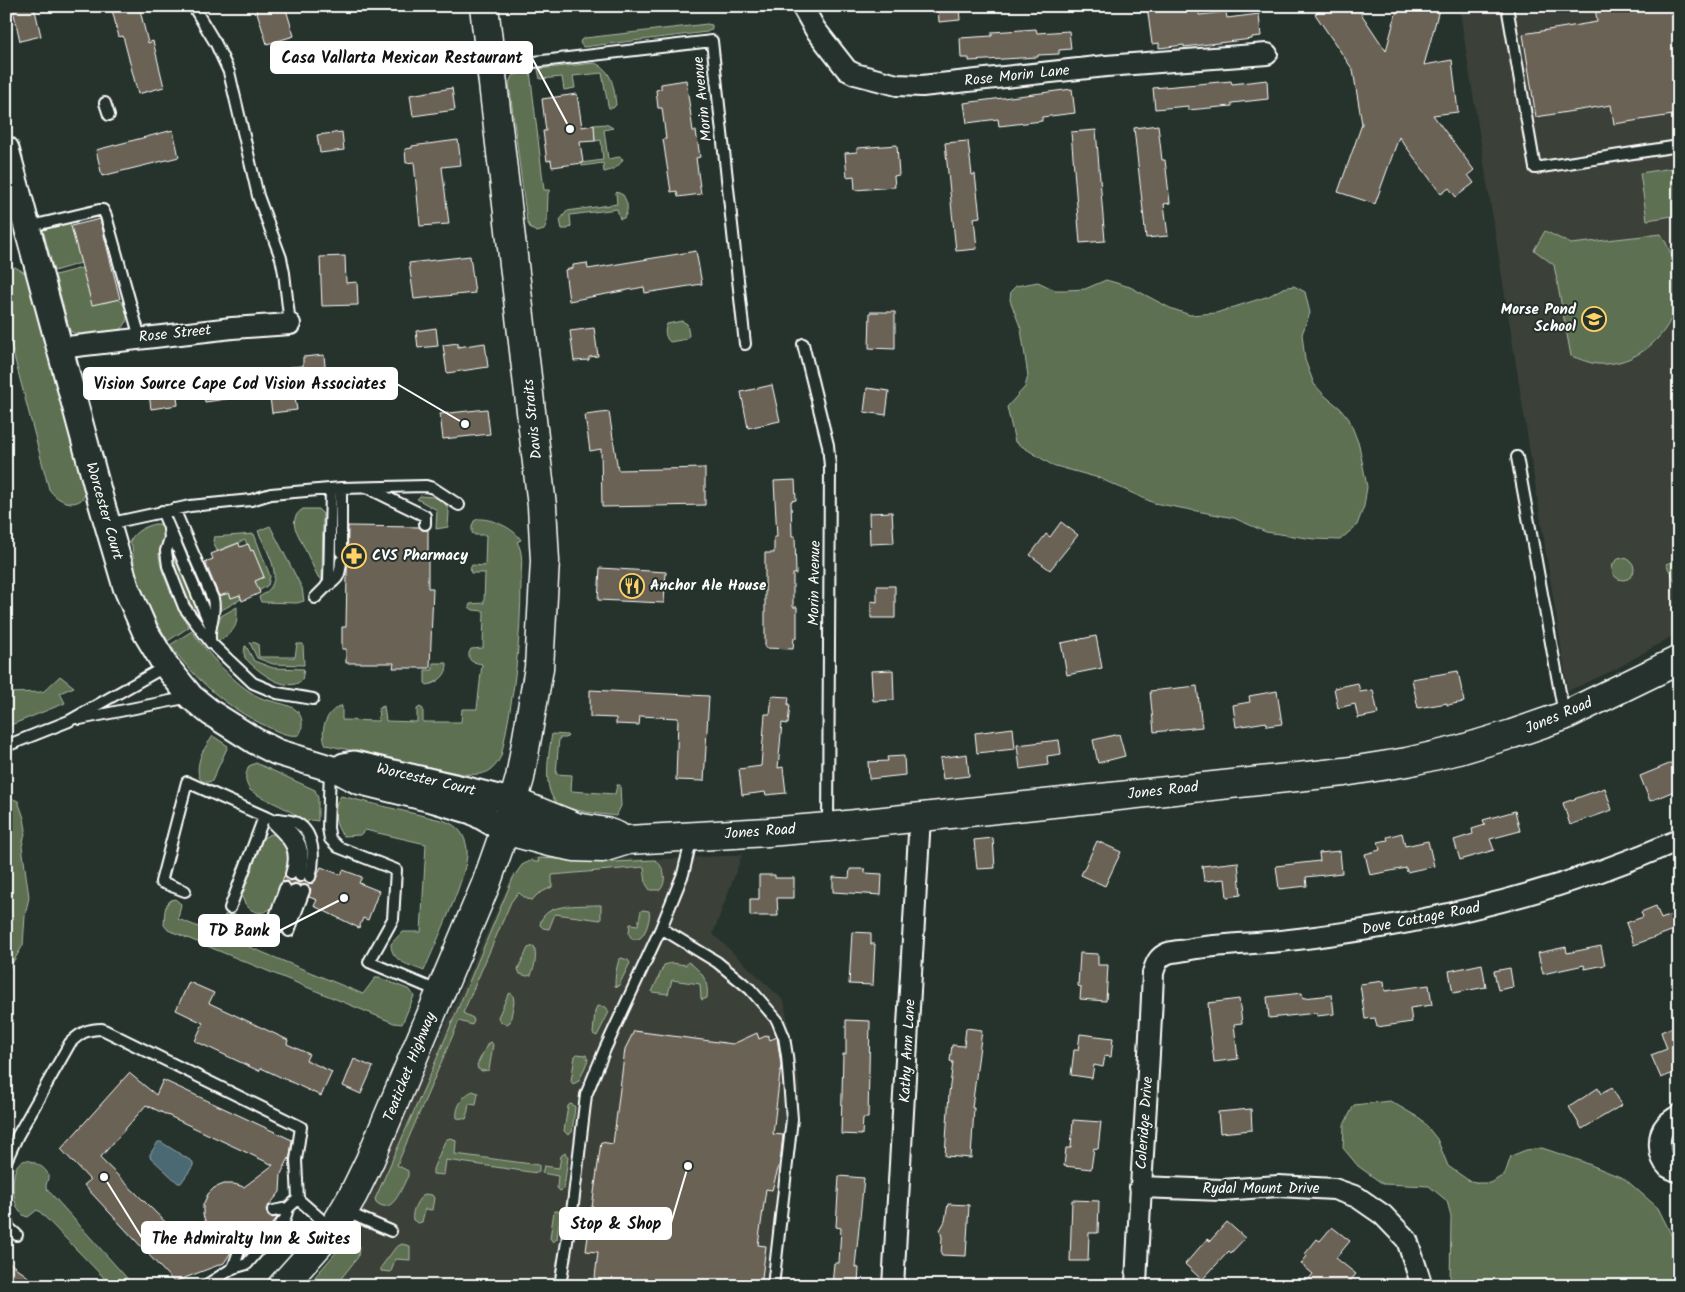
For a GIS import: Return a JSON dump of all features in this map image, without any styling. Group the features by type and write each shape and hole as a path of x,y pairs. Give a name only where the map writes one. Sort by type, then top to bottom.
{"main road":[{"name":"Davis Straits","path":"484,6 538,464 545,561 539,668 514,802 505,830"},
{"name":"Jones Road","path":"505,830 540,840 576,847 602,848 628,840 828,827 1334,773 1407,762 1459,750 1512,734 1564,716 1679,660"},
{"name":"Jones Road","path":"514,802 576,827 606,832 628,840"},
{"name":"Teaticket Highway","path":"282,1286 339,1220 384,1130 486,884 505,830"}],"street":[{"name":"Rose Morin Lane","path":"802,6 815,29 847,70 855,74 897,85 922,86 1106,66 1267,54"},
{"name":"Worcester Court","path":"6,149 21,216 126,586 145,631 166,666 191,697 211,713 255,741 278,752 334,770 358,781 472,811 505,830"},
{"name":"Rose Street","path":"59,348 140,338 290,324"},
{"name":"Worcester Court","path":"334,770 345,765 354,764 462,788 514,802"},
{"name":"Kathy Ann Lane","path":"894,1286 920,816"},
{"name":"Dove Cottage Road","path":"1156,961 1168,953 1203,947 1336,934 1415,921 1488,906 1556,887 1621,865 1679,840"},
{"name":"Coleridge Drive","path":"1136,1286 1140,1187 1150,1058 1153,973 1156,961"},
{"path":"1679,1115 1665,1125 1660,1140 1664,1162 1670,1168 1679,1172"},
{"name":"Rydal Mount Drive","path":"1140,1187 1222,1190 1278,1186 1334,1189 1349,1194 1357,1197 1383,1215 1407,1240 1422,1286"}],"lane":[{"path":"193,6 216,44 229,72 258,196 281,258 290,324"},
{"path":"1507,6 1535,168 1679,146"},
{"name":"Morin Avenue","path":"492,67 712,41 745,344"},
{"path":"105,103 109,116"},
{"path":"21,216 103,210 106,214 140,338"},
{"name":"Morin Avenue","path":"803,344 829,450 830,466 828,827"},
{"path":"1517,457 1564,716"},
{"path":"107,524 162,511 251,500 271,494 367,487 426,486 434,488 459,505"},
{"path":"367,487 425,516 425,524"},
{"path":"315,598 338,578 340,573 341,557 336,489"},
{"path":"326,588 329,577 336,489"},
{"path":"174,509 213,599 215,611 209,636 211,643"},
{"path":"162,511 211,627"},
{"path":"170,529 170,538 166,551 168,566 184,607 196,626 253,684 277,694 313,700"},
{"path":"6,746 69,722 166,666"},
{"path":"69,722 191,697"},
{"path":"334,770 328,828 330,839 338,847 396,870 393,919 369,962 440,992"},
{"path":"184,891 161,882 187,782 286,827 298,838 303,854 300,876"},
{"path":"230,908 264,816"},
{"path":"560,1286 586,1095 604,1049 661,928 683,874 692,836"},
{"path":"280,927 295,890 280,927"},
{"path":"661,928 717,962 750,989 777,1020 784,1037 792,1119 773,1286"},
{"path":"6,1161 18,1135 70,1043 81,1032 91,1029 102,1029 301,1127 296,1160 298,1199"},
{"path":"298,1199 339,1220 391,1231"},
{"path":"273,1211 288,1208 298,1199"},
{"path":"206,1286 233,1268 247,1264 285,1220 288,1208"},
{"path":"6,1216 8,1227 17,1234"},
{"path":"233,1268 238,1254"}],"shaded area":[{"name":"Morse Pond School","path":"1459,6 1679,6 1679,632 1616,669 1568,691"},
{"path":"742,855 713,934 784,1001 800,1088 781,1286 313,1286 342,1255 513,875 523,864 533,858 541,857 669,859"}],"green space":[{"path":"707,24 712,25 712,29 707,32 583,47 580,43 585,38"},
{"path":"595,63 606,71 612,81 616,105 613,108 609,108 608,105 602,73 573,76 575,88 564,90 562,77 540,79 538,69"},
{"path":"530,71 544,190 550,190 548,193 547,222 544,230 537,232 531,229 527,222 509,83 512,76"},
{"path":"606,124 613,128 604,130 608,159 619,157 623,159 615,168 604,172 603,163 582,166 581,163 603,160 601,140 595,141 594,125"},
{"path":"1679,167 1679,215 1647,220 1640,173"},
{"path":"617,192 623,195 627,204 627,212 624,218 620,219 617,209 570,215 571,226 568,229 562,229 560,220 567,211 617,204"},
{"path":"70,223 81,263 54,271 43,230"},
{"path":"1545,231 1571,244 1661,234 1675,266 1678,291 1673,313 1667,326 1649,347 1637,355 1611,364 1597,364 1571,356 1554,265 1534,250"},
{"path":"15,267 27,274 86,492 83,498 74,503 57,498 49,489 6,326 6,268"},
{"path":"82,268 103,303 119,299 125,308 127,320 118,332 100,335 81,335 70,331 55,275"},
{"path":"1106,280 1130,287 1170,308 1190,315 1216,313 1269,296 1283,288 1294,286 1305,292 1310,313 1302,334 1305,360 1314,384 1349,419 1359,445 1367,487 1364,506 1357,525 1340,540 1314,539 1266,532 1234,518 1154,503 1099,478 1052,465 1015,442 1007,407 1025,387 1028,376 1021,329 1010,300 1011,291 1016,286 1038,282 1055,290 1085,289"},
{"path":"682,321 687,324 689,335 687,339 670,342 666,334 667,324"},
{"path":"420,496 435,497 445,503 449,512 448,527 436,529 437,510 417,499"},
{"path":"303,509 318,509 323,514 322,580 318,577 295,528 294,522 296,517"},
{"path":"478,519 489,520 502,525 521,540 517,542 521,551 522,561 520,625 516,669 506,734 498,762 490,770 481,774 462,774 326,745 323,734 325,722 331,713 340,706 342,706 342,720 378,721 379,708 384,706 386,721 417,722 417,709 420,707 423,709 423,722 461,722 462,709 477,709 482,664 469,659 469,653 471,649 483,648 484,611 473,610 469,607 470,604 484,603 485,573 471,573 470,569 472,565 485,566 486,535 475,535 472,533 474,521"},
{"path":"154,524 160,524 165,529 159,552 160,563 171,593 189,627 168,641 144,595 136,570 132,545 129,543 139,531"},
{"path":"270,526 302,588 304,601 297,603 261,602 259,597 268,591 273,583 274,575 270,558 258,531"},
{"path":"254,534 270,576 268,585 259,591 255,581 264,577 253,551 251,551 245,540 217,551 213,541 214,537"},
{"path":"173,551 200,614 198,617 178,577"},
{"path":"1623,558 1633,565 1634,569 1627,579 1623,580 1613,573 1612,569 1619,559"},
{"path":"1679,559 1679,589 1666,564"},
{"path":"214,588 219,596 229,593 231,598 239,595 241,599 220,611 220,604"},
{"path":"237,607 235,627 230,633 216,641 215,634 221,616"},
{"path":"192,631 205,649 231,677 250,692 296,710 302,722 302,729 299,735 282,733 251,718 225,701 201,681 170,645"},
{"path":"250,643 258,644 259,657 295,657 297,644 303,644 304,665 273,664 257,658"},
{"path":"245,646 254,661 273,668 304,669 302,680 296,684 288,685 272,679 256,669 245,658"},
{"path":"433,663 447,663 446,671 438,680 427,685 425,683 425,670 433,670"},
{"path":"60,676 74,687 60,693 65,703 6,727 6,693 43,692"},
{"path":"552,734 568,736 566,738 559,738 556,774 572,775 571,791 615,794 617,785 620,785 621,806 616,816 576,810 556,802 549,788 548,779 548,759"},
{"path":"213,736 228,746 212,781 206,782 200,778 198,768 202,753"},
{"path":"256,763 315,790 318,798 318,821 308,821 306,825 287,809 250,790 246,781 246,775 249,766"},
{"path":"6,796 18,801 24,818 26,830 22,846 29,897 25,916 23,945 6,974"},
{"path":"341,796 445,821 454,825 463,835 467,849 463,874 424,971 407,965 398,959 394,955 391,944 402,932 421,932 426,844 365,830 360,835 344,836 338,828 335,816 336,805"},
{"path":"271,834 282,839 287,846 288,866 271,908 262,912 253,911 246,905 242,896 263,838"},
{"path":"538,858 615,862 655,860 663,870 664,882 660,890 650,890 646,884 644,867 552,875 552,887 538,894 532,900 519,893 517,894 511,902 463,1013 473,1018 474,1021 472,1025 459,1021 397,1165 408,1171 408,1176 392,1204 382,1206 375,1199 513,878 522,865 532,860 539,862"},
{"path":"175,899 181,904 178,919 217,934 225,915 237,915 240,922 235,941 363,994 375,978 380,978 410,990 414,996 402,1024 394,1023 168,930 164,925 165,909 168,902"},
{"path":"601,905 601,920 555,914 549,929 543,928 540,925 548,912 555,909 572,906"},
{"path":"641,911 649,911 649,921 646,929 640,938 632,939 629,934 630,924 638,925"},
{"path":"534,946 535,961 531,975 520,974 518,969 528,948"},
{"path":"621,958 628,960 630,963 618,987 615,986 615,976"},
{"path":"688,962 704,977 707,986 707,998 702,1000 701,998 700,984 672,980 668,994 652,992 664,965 672,963 686,965"},
{"path":"510,993 513,995 514,1002 510,1022 507,1024 500,1022 498,1017"},
{"path":"597,1006 606,1007 609,1012 597,1036 593,1034"},
{"path":"491,1042 493,1045 489,1070 482,1071 478,1069 477,1065 488,1043"},
{"path":"577,1054 586,1055 588,1060 579,1081 573,1084 571,1081 575,1056"},
{"path":"473,1091 478,1093 476,1105 469,1104 466,1119 457,1118 457,1110 461,1102 466,1095"},
{"path":"1390,1101 1421,1119 1437,1139 1448,1166 1468,1180 1479,1183 1491,1183 1505,1174 1511,1156 1526,1150 1542,1148 1625,1179 1658,1208 1677,1246 1676,1269 1679,1276 1679,1286 1450,1286 1451,1216 1447,1201 1429,1186 1383,1184 1358,1166 1343,1148 1344,1125 1354,1105"},
{"path":"570,1104 575,1107 572,1132 568,1135 564,1131 568,1106"},
{"path":"451,1138 456,1141 455,1154 539,1165 539,1172 446,1160 444,1175 433,1174 433,1169 445,1141"},
{"path":"565,1153 568,1157 564,1189 560,1191 557,1188 558,1176 542,1173 544,1166 559,1168 561,1156"},
{"path":"27,1160 47,1172 46,1188 134,1286 112,1286 39,1211 37,1210 28,1217 23,1215 16,1203 13,1187 18,1165"},
{"path":"425,1194 432,1195 434,1198 432,1210 425,1209 422,1222 418,1223 413,1220 413,1213 418,1202"},
{"path":"554,1211 558,1211 560,1214 557,1239 553,1242 550,1238"},
{"path":"354,1241 359,1246 358,1257 335,1286 307,1286 345,1242"},
{"path":"402,1244 410,1246 410,1260 395,1259 391,1272 381,1271 381,1267 396,1247"}],"water":[{"path":"158,1142 193,1162 193,1166 181,1183 178,1183 150,1157"}],"building":[{"path":"34,6 41,36 20,41 13,10"},
{"path":"111,6 139,6 148,43 153,41 164,87 138,94 123,36 119,37"},
{"path":"255,6 285,6 294,36 267,44"},
{"path":"938,6 959,6 960,20 939,22"},
{"path":"1147,6 1199,6 1199,15 1226,12 1227,18 1259,14 1261,36 1252,37 1252,39 1184,47 1184,45 1159,48 1159,43 1152,44"},
{"path":"1326,6 1356,6 1386,51 1398,6 1440,6 1424,65 1452,60 1458,112 1433,115 1474,170 1468,175 1474,183 1456,197 1449,188 1441,194 1399,137 1375,204 1338,192 1362,124 1353,70 1315,14"},
{"path":"1595,6 1679,6 1679,114 1614,124 1611,105 1536,117 1523,34 1597,22"},
{"path":"1036,29 1037,33 1069,31 1071,49 1059,50 1059,54 1038,55 1038,57 969,61 969,58 961,58 960,38 992,36 992,32"},
{"path":"686,80 693,131 696,131 700,157 696,158 701,194 678,197 677,191 671,192 663,139 666,139 662,108 658,108 656,90 661,89 661,84"},
{"path":"1267,80 1268,99 1232,103 1232,106 1188,110 1188,106 1155,109 1153,88 1231,81 1232,84"},
{"path":"452,88 455,110 413,116 410,95"},
{"path":"1072,89 1075,113 1042,117 1042,121 999,126 998,119 967,123 964,103"},
{"path":"577,94 582,127 594,125 595,141 580,142 583,163 552,167 551,160 547,161 543,131 546,131 542,99"},
{"path":"1158,125 1162,160 1165,160 1170,203 1164,204 1168,236 1146,238 1134,128"},
{"path":"173,130 179,157 102,176 96,150"},
{"path":"1096,130 1105,241 1080,243 1071,132"},
{"path":"342,132 344,150 320,153 317,135"},
{"path":"458,140 461,165 442,167 449,224 420,226 414,162 406,163 405,149 412,148 412,146"},
{"path":"968,141 972,175 975,174 980,217 974,218 977,249 956,251 945,143"},
{"path":"897,145 899,175 894,176 895,187 855,190 854,176 847,177 845,153 857,152 857,148"},
{"path":"100,219 120,299 92,305 71,226"},
{"path":"696,251 702,284 645,293 644,287 569,301 565,270 573,268 573,265 587,263 588,269"},
{"path":"345,256 346,283 357,282 358,305 322,306 320,257"},
{"path":"470,256 475,293 414,299 409,263"},
{"path":"870,312 895,312 895,349 869,348"},
{"path":"436,328 438,346 418,348 416,331"},
{"path":"594,328 598,356 589,357 589,360 574,361 570,331"},
{"path":"458,343 458,347 485,343 488,367 447,373 443,345"},
{"path":"324,355 327,388 294,391 297,410 272,413 269,390 290,387 289,367 303,366 303,357"},
{"path":"229,374 233,398 205,402 201,377"},
{"path":"175,382 178,405 151,409 148,386"},
{"path":"772,385 780,421 748,428 741,392"},
{"path":"867,388 889,391 886,415 864,412"},
{"path":"487,409 490,434 443,439 440,414"},
{"path":"609,412 618,470 705,468 705,505 602,507 601,449 590,451 585,415"},
{"path":"795,480 796,500 791,501 792,536 795,536 796,574 793,574 793,607 797,607 797,638 794,638 793,649 765,648 765,553 774,553 774,537 777,537 774,481"},
{"path":"892,512 894,543 870,544 869,513"},
{"path":"1061,522 1078,535 1050,570 1030,555 1046,534 1050,537"},
{"name":"CVS Pharmacy","path":"348,526 419,527 422,530 428,530 428,588 433,588 430,668 393,668 394,663 346,663 346,649 342,649 342,627 346,627"},
{"path":"239,543 240,547 248,544 251,551 253,550 264,577 255,581 260,593 242,601 240,595 231,598 229,593 219,596 205,562 213,559 211,554"},
{"name":"Anchor Ale House","path":"600,568 666,572 664,603 598,600"},
{"path":"877,586 895,586 895,618 871,618 871,601 877,602"},
{"path":"1096,636 1102,668 1067,675 1061,643"},
{"path":"893,670 894,700 873,701 871,671"},
{"path":"1458,671 1464,702 1418,708 1412,679"},
{"path":"1358,683 1360,692 1373,690 1378,714 1358,718 1355,704 1338,708 1334,688"},
{"path":"1197,686 1202,727 1154,732 1150,691"},
{"path":"590,690 709,696 704,781 676,780 678,718 640,716 639,725 616,724 616,718 590,717"},
{"path":"1277,691 1282,724 1267,726 1266,722 1236,727 1233,705 1250,702 1249,696"},
{"path":"772,696 789,697 788,724 782,723 778,768 783,767 786,793 766,795 765,792 742,795 739,769 761,766 765,714 770,714"},
{"path":"1013,728 1015,749 977,753 975,733"},
{"path":"1119,734 1125,756 1098,763 1093,740"},
{"path":"1059,740 1061,754 1047,756 1048,765 1020,769 1017,745"},
{"path":"967,754 969,776 943,779 940,758"},
{"path":"904,756 905,775 869,779 868,762 888,761 887,757"},
{"path":"1679,760 1679,789 1650,801 1640,776"},
{"path":"1605,788 1612,810 1570,825 1563,803"},
{"path":"1515,811 1520,831 1490,839 1494,850 1460,860 1454,840 1473,834 1472,829 1485,825 1483,820"},
{"path":"1402,833 1405,846 1428,841 1434,866 1407,872 1406,868 1370,875 1365,854 1380,850 1378,842 1388,840 1387,837"},
{"path":"993,838 995,868 977,869 974,840"},
{"path":"1097,841 1121,852 1105,886 1081,875"},
{"path":"1340,851 1342,873 1306,877 1307,886 1279,889 1276,866 1320,861 1319,853"},
{"path":"1238,862 1241,895 1227,897 1225,879 1204,881 1202,866"},
{"path":"321,867 341,875 343,870 362,877 359,883 379,891 368,920 363,918 359,928 314,906 317,900 309,897 311,889 307,885 295,883 291,885 287,881 282,882 284,876 290,881 312,883 315,881"},
{"path":"850,869 865,869 865,873 882,874 881,895 833,892 833,877 849,878"},
{"path":"759,875 775,875 775,878 794,878 794,898 777,898 778,916 750,916 750,899 759,899"},
{"path":"1656,906 1661,919 1679,912 1679,928 1634,945 1626,923 1643,917 1641,912"},
{"path":"852,932 871,933 871,944 875,944 873,985 849,984"},
{"path":"1601,946 1605,965 1585,969 1584,965 1543,974 1538,953 1566,947 1567,953"},
{"path":"1080,953 1098,954 1098,965 1108,965 1106,1001 1080,999 1081,987 1078,986"},
{"path":"1482,964 1486,987 1453,993 1449,971"},
{"path":"1510,968 1513,987 1498,990 1494,971"},
{"path":"1384,981 1385,991 1429,985 1432,1005 1410,1008 1412,1022 1377,1027 1375,1018 1365,1019 1360,984"},
{"path":"189,982 214,993 209,1003 288,1040 287,1044 309,1054 306,1060 332,1072 321,1096 261,1068 259,1071 195,1041 203,1023 176,1010"},
{"path":"1302,993 1303,998 1332,995 1334,1014 1317,1016 1317,1013 1269,1018 1267,997"},
{"path":"1239,999 1242,1023 1234,1024 1238,1059 1214,1062 1208,1003"},
{"path":"846,1020 870,1021 868,1118 863,1118 862,1135 841,1134 843,1054 846,1054"},
{"path":"1675,1026 1679,1037 1679,1075 1676,1072 1661,1078 1651,1055 1667,1049 1661,1032"},
{"path":"966,1028 982,1030 972,1108 974,1108 971,1158 945,1156 953,1062 950,1061 952,1045 964,1046"},
{"path":"634,1031 733,1044 757,1033 759,1039 768,1035 770,1040 777,1037 781,1065 773,1134 783,1135 780,1162 772,1190 766,1189 758,1245 766,1246 761,1286 594,1286 598,1252 586,1251 601,1142 613,1144 625,1049"},
{"path":"1080,1034 1113,1038 1111,1057 1105,1056 1103,1067 1094,1065 1092,1078 1071,1075 1074,1050 1078,1050"},
{"path":"354,1059 373,1067 361,1094 343,1086"},
{"path":"129,1073 156,1095 163,1080 292,1140 290,1156 281,1174 280,1192 266,1209 268,1216 271,1218 278,1217 244,1256 243,1249 236,1247 224,1263 174,1282 84,1185 90,1180 61,1149","holes":["146,1105 273,1165 244,1187 224,1184 214,1188 208,1194 203,1205 203,1215 206,1223 213,1231 194,1250 100,1158"]},
{"path":"1598,1088 1601,1094 1612,1088 1622,1105 1582,1129 1569,1107"},
{"path":"1251,1109 1252,1130 1220,1133 1218,1112"},
{"path":"1073,1120 1101,1122 1098,1149 1094,1148 1091,1169 1064,1166 1066,1148 1071,1148"},
{"path":"839,1176 864,1178 855,1267 859,1268 856,1286 832,1286 834,1263 839,1263 841,1228 836,1227"},
{"path":"1072,1200 1099,1201 1098,1233 1089,1233 1088,1261 1070,1261"},
{"path":"948,1204 969,1205 966,1256 941,1255 942,1237 940,1230 945,1221"},
{"path":"1227,1222 1245,1238 1231,1253 1229,1251 1202,1280 1185,1264 1207,1239 1210,1241"},
{"path":"1332,1227 1350,1241 1336,1258 1356,1274 1346,1286 1303,1286 1313,1274 1301,1264 1307,1256 1305,1254 1317,1239 1320,1241"},
{"path":"6,1260 40,1286 14,1286 6,1280"}],"place":[{"name":"Casa Vallarta Mexican Restaurant","path":"570,129"},
{"name":"Morse Pond School","path":"1594,319"},
{"name":"Vision Source Cape Cod Vision Associates","path":"465,424"},
{"name":"CVS Pharmacy","path":"354,556"},
{"name":"Anchor Ale House","path":"632,586"},
{"name":"TD Bank","path":"344,898"},
{"name":"Stop & Shop","path":"688,1166"},
{"name":"The Admiralty Inn & Suites","path":"104,1177"}]}
